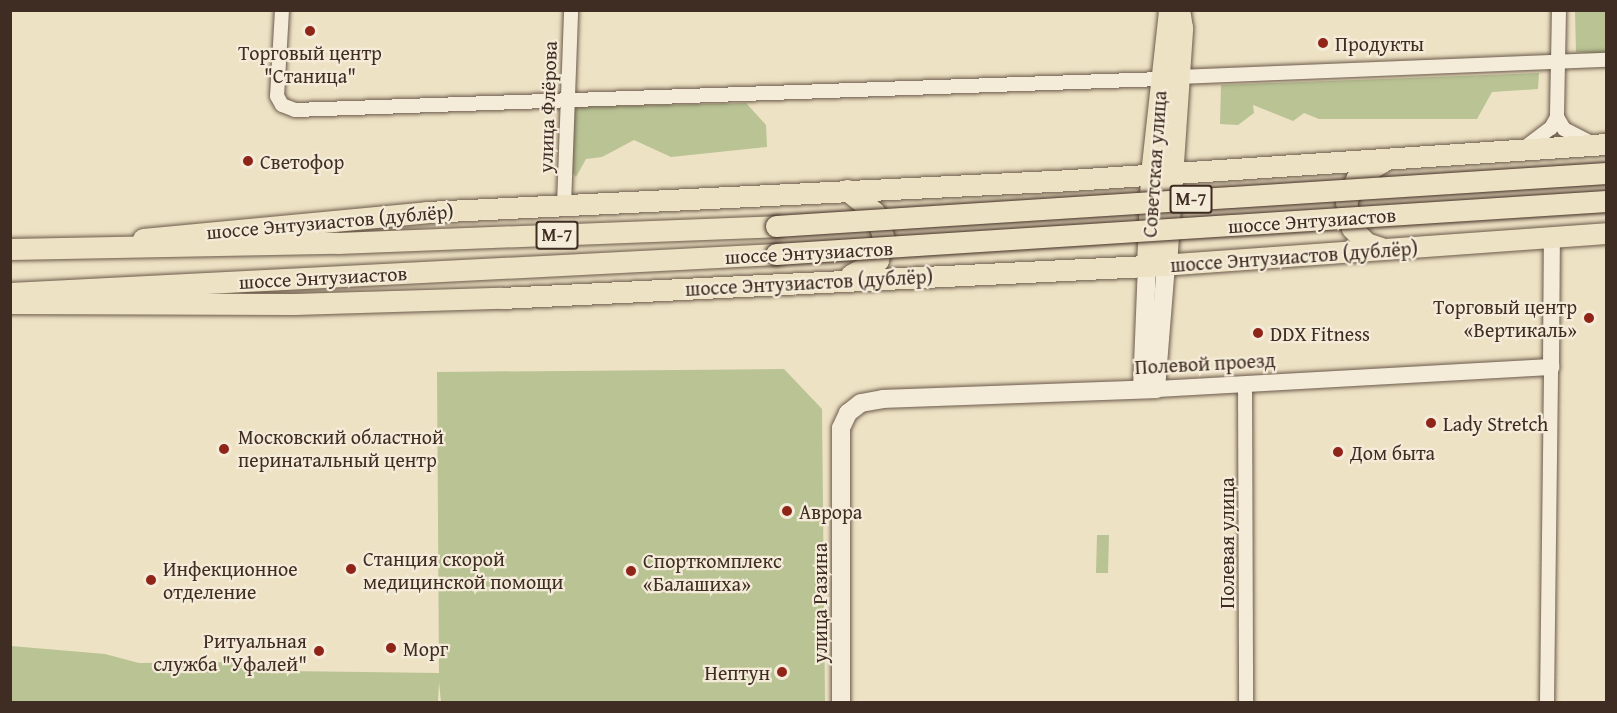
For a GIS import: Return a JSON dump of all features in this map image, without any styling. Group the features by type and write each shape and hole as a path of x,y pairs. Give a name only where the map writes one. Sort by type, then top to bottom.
{"main road":[{"name":"Советская улица","path":"1156,266 1173,173 1169,10"},
{"name":"Советская улица","path":"1149,389 1156,266 1151,174 1170,78 1179,10"},
{"name":"шоссе Энтузиастов (дублёр)","path":"60,248 326,219 1173,173 1602,144"},
{"path":"1385,248 1374,247 1359,237 1347,218 1346,202 1351,186 1361,173 1392,159"},
{"name":"шоссе Энтузиастов","path":"10,249 337,243 776,226 1606,173"},
{"path":"839,279 870,267 878,260 883,244 882,228 875,213 847,190"},
{"name":"шоссе Энтузиастов","path":"10,293 777,254 1606,201"},
{"name":"шоссе Энтузиастов (дублёр)","path":"10,303 429,301 839,279 1156,266 1606,232"},
{"name":"Полевой проезд","path":"861,403 883,399 1149,389"},
{"name":"улица Разина","path":"841,702 841,428 848,413 861,403"}],"street":[{"path":"282,10 277,96 282,105 295,110 1606,60"},
{"name":"улица Флёрова","path":"564,205 566,99 571,10"},
{"path":"1559,10 1557,117 1564,129 1602,144"},
{"path":"1518,151 1536,141 1557,117"},
{"path":"1547,702 1552,237"},
{"name":"Полевой проезд","path":"1149,389 1551,367"},
{"name":"Полевая улица","path":"1245,384 1246,702"}],"green space":[{"path":"1575,11 1606,11 1606,54 1576,52"},
{"path":"1539,73 1538,89 1492,92 1477,119 1319,119 1304,113 1293,121 1253,105 1254,113 1238,125 1220,124 1221,85"},
{"path":"746,103 766,125 767,147 671,157 634,140 602,157 586,159 576,177 572,172 572,107"},
{"name":"Спорткомплекс «Балашиха»","path":"784,369 822,409 825,702 441,702 439,682 438,702 11,702 11,646 105,654 139,663 240,662 286,671 439,673 437,372"},
{"path":"1097,535 1109,535 1108,573 1096,573"}],"place":[{"name":"Торговый центр \"Станица\"","path":"310,31"},
{"name":"Продукты","path":"1323,43"},
{"name":"Светофор","path":"248,161"},
{"name":"Торговый центр «Вертикаль»","path":"1589,318"},
{"name":"DDX Fitness","path":"1258,333"},
{"name":"Lady Stretch","path":"1431,423"},
{"name":"Московский областной перинатальный центр","path":"224,449"},
{"name":"Дом быта","path":"1338,452"},
{"name":"Аврора","path":"787,511"},
{"name":"Станция скорой медицинской помощи","path":"351,569"},
{"name":"Спорткомплекс «Балашиха»","path":"631,571"},
{"name":"Инфекционное отделение","path":"151,580"},
{"name":"Морг","path":"391,648"},
{"name":"Ритуальная служба \"Уфалей\"","path":"319,651"},
{"name":"Нептун","path":"782,672"}]}
